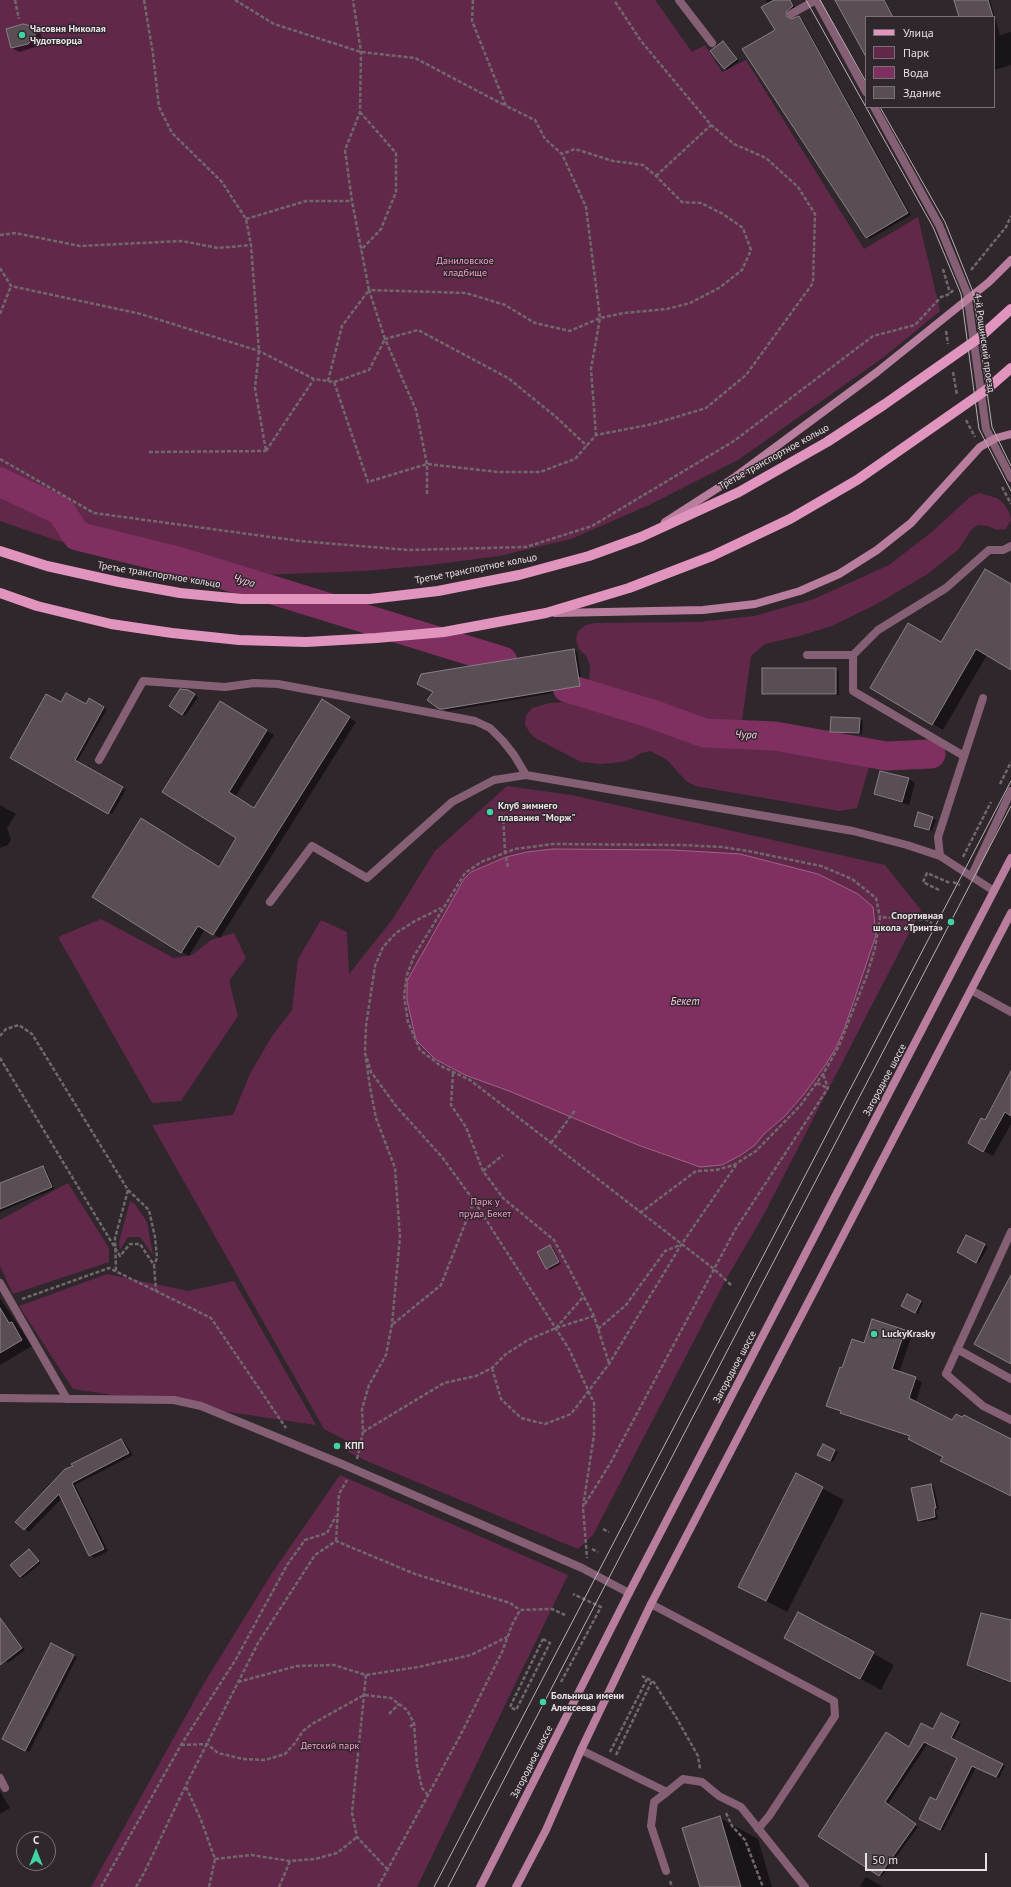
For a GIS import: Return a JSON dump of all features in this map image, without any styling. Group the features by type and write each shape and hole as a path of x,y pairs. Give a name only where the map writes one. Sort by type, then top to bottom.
{"main road":[{"path":"641,537 735,477 877,372 989,282 1011,260"},
{"name":"Третье транспортное кольцо","path":"0,551 47,566 119,582 180,593 242,599 370,599 438,591 519,575 589,556 641,537 739,492 827,442 885,404 979,338 1011,309"},
{"path":"0,593 36,606 111,624 172,633 239,640 306,642 376,638 444,632 546,613 629,588 712,556 790,519 857,480 986,390 1011,368"},
{"path":"546,613 633,610 703,610 755,604 800,591 839,574 877,550 911,523 972,454 991,440 1003,435 1011,434"},
{"name":"Загородное шоссе","path":"480,1887 629,1593 1011,858"},
{"path":"516,1887 546,1830 581,1750 651,1604 1011,913"}],"street":[{"path":"679,0 712,43"},
{"path":"791,14 816,0 865,90"},
{"name":"4-й Рощинский проезд","path":"875,108 939,225 967,293 986,429 1011,478"},
{"path":"807,655 853,655 878,630 946,588 988,550 1003,550 1011,546"},
{"path":"853,655 853,691 964,756"},
{"path":"99,760 143,681 225,687 254,683 278,684 475,721 490,728 503,740 526,775"},
{"path":"940,856 938,837 983,698"},
{"path":"270,902 312,846 367,878 452,802 494,780 526,775 853,831 940,856 972,875 994,891"},
{"path":"972,875 1011,791"},
{"path":"971,990 1011,1012"},
{"path":"1011,1232 946,1374 982,1406 1011,1420"},
{"path":"0,1283 68,1399"},
{"path":"957,1349 1011,1379"},
{"path":"0,1398 174,1400 201,1406 353,1469 582,1568 629,1593"},
{"path":"651,1604 834,1701 835,1716 769,1816 758,1829"},
{"path":"581,1750 667,1792"},
{"path":"0,1778 5,1788"},
{"path":"666,1871 651,1826 654,1802 683,1779 702,1782 719,1796 741,1807 805,1887"}],"path":[{"path":"15,0 19,19"},
{"path":"144,0 153,54 159,108 172,133 222,182 246,219 251,245 259,351 255,388 266,451"},
{"path":"235,0 274,24 361,52 415,58 506,106 536,120 545,139 562,154 586,207 600,318 592,369 596,435"},
{"path":"353,0 361,52 360,112 345,150 352,201 369,290 385,339 416,410 427,464 427,494"},
{"path":"474,0 472,21 506,106"},
{"path":"334,382 368,482 427,464 498,472 540,472 576,459 596,435 653,424 706,408 746,375 813,283 815,214 798,187 766,158 734,144 711,125 641,41 614,0"},
{"path":"360,112 396,153 396,192 381,229 361,251"},
{"path":"656,176 711,125"},
{"path":"369,290 466,292 505,305 534,323 570,331 600,318 624,313 667,309 690,303 719,288 742,270 751,250 743,228 723,214 701,203 682,202 643,165 613,161 575,150 562,154"},
{"path":"246,219 306,201 352,201"},
{"path":"0,459 94,513 300,540 408,550 526,547 592,526 734,440 873,336 915,325 941,297 950,294 1006,227 1011,216"},
{"path":"0,236 15,233 80,246 182,241 218,248 251,245"},
{"path":"0,268 11,286 141,314 259,351 314,379 334,382 369,370 385,339 418,330 501,374 556,417 587,446"},
{"path":"0,314 11,286"},
{"path":"328,381 342,326 369,290"},
{"path":"266,451 314,379"},
{"path":"149,452 266,451"},
{"path":"503,814 505,852"},
{"path":"958,868 972,840"},
{"path":"640,1213 696,1171 716,1170 737,1163 756,1151 800,1106 823,1074 839,1046 867,975 875,948 880,917 876,898 852,879 821,866 748,851 682,845 554,844 515,849 480,862 464,873 414,956 407,976 404,994 408,1022 420,1050 453,1073 470,1080 551,1143 640,1213 681,1245 714,1269 731,1285"},
{"path":"506,858 508,867"},
{"path":"939,890 923,882 927,873 950,883"},
{"path":"356,1460 363,1432 362,1409 369,1385 386,1354 392,1324 400,1237 395,1168 376,1118 365,1052 366,1026 374,973 383,947 396,933 415,921 442,908"},
{"path":"880,917 927,920 932,923"},
{"path":"0,1036 6,1029 19,1025 32,1034 128,1190 149,1210 155,1237 157,1258 154,1265 156,1291"},
{"path":"365,1052 371,1072 442,1158 474,1201 570,1349 594,1403 594,1435 583,1507 587,1558"},
{"path":"0,1058 116,1246 120,1256 130,1244 140,1244 154,1265"},
{"path":"453,1073 451,1105 466,1127 483,1171 503,1198 554,1240 594,1316 609,1364"},
{"path":"823,1074 828,1088"},
{"path":"817,1083 828,1088"},
{"path":"583,1507 611,1462 735,1230 828,1088"},
{"path":"551,1143 576,1109"},
{"path":"483,1171 503,1155"},
{"path":"492,1368 501,1399 521,1418 545,1424 572,1414 609,1364 681,1245 737,1163"},
{"path":"116,1271 116,1238 128,1190"},
{"path":"392,1324 441,1285 474,1201"},
{"path":"598,1329 626,1305 665,1251 681,1245"},
{"path":"11,1302 109,1268 211,1318 298,1446"},
{"path":"556,1328 584,1296"},
{"path":"363,1432 444,1383 476,1376 492,1368 506,1354 528,1340 556,1328 594,1316"},
{"path":"336,1541 339,1494 353,1469"},
{"path":"101,1887 181,1745 236,1659 287,1565 305,1540 327,1533 337,1514"},
{"path":"603,1529 609,1532"},
{"path":"336,1541 415,1574 510,1603 520,1610 552,1609 565,1615"},
{"path":"136,1887 145,1872 185,1787 258,1643 315,1555 336,1541"},
{"path":"592,1549 598,1552"},
{"path":"561,1682 601,1607 573,1594"},
{"path":"378,1887 460,1736 502,1652 520,1610"},
{"path":"238,1682 297,1666 334,1666 366,1675 418,1667 471,1655 508,1637"},
{"path":"544,1639 550,1643 532,1679 516,1710 510,1707 544,1639"},
{"path":"366,1675 352,1813 357,1837 388,1870"},
{"path":"642,1676 652,1681 676,1717 698,1756 702,1782"},
{"path":"647,1679 610,1752 616,1755 652,1681"},
{"path":"181,1745 207,1744 218,1753 243,1760 265,1760 285,1754 303,1731 312,1724 364,1695 391,1698 407,1710 414,1723 417,1765 422,1788 428,1795"},
{"path":"389,1714 399,1704"},
{"path":"410,1727 414,1723"},
{"path":"185,1787 201,1820 215,1859 209,1887"},
{"path":"719,1796 732,1826 745,1840 763,1887"},
{"path":"215,1859 251,1855 290,1861 315,1860 337,1853 357,1837"},
{"path":"279,1887 290,1861"}],"green space":[{"name":"Даниловское кладбище","path":"0,0 655,0 692,52 705,45 722,72 746,60 864,249 918,217 940,311 884,357 738,460 647,506 571,539 499,556 431,565 364,571 259,575 142,562 58,541 0,521"},
{"path":"979,493 997,498 1004,504 1009,512 1011,520 1006,529 997,530 988,526 978,525 971,530 958,550 926,575 875,605 832,626 765,644 751,656 742,720 743,724 751,729 867,748 872,756 857,808 839,811 695,786 686,781 667,760 650,751 641,753 632,759 621,762 601,764 581,762 537,739 530,733 525,725 526,716 532,708 550,703 578,700 585,693 589,685 590,665 586,656 579,649 576,640 578,631 586,625 595,623 699,622 754,616 814,599 889,565 933,531 970,497"},
{"name":"Парк у пруда Бекет","path":"507,786 571,795 885,865 921,910 763,1216 725,1281 593,1535 578,1549 369,1462 348,1452 351,1443 324,1429 152,1125 233,1115 250,1074 272,1036 292,1010 298,959 321,920 347,932 349,974 392,920 435,851"},
{"path":"101,919 174,958 192,955 211,940 234,933 246,958 229,981 238,1016 181,1101 152,1103 58,937"},
{"path":"68,1183 109,1248 109,1262 13,1294 0,1266 0,1220"},
{"path":"130,1201 135,1204 147,1222 153,1255 140,1237 128,1237 120,1250 119,1242"},
{"path":"107,1274 188,1291 234,1281 316,1425 73,1389 19,1306"},
{"name":"Детский парк","path":"340,1475 568,1575 417,1887 91,1887 203,1685 272,1573"}],"water":[{"name":"Бекет","path":"553,849 673,850 740,854 818,874 858,894 873,907 876,935 845,1027 836,1048 804,1094 785,1116 764,1134 755,1145 741,1155 722,1165 700,1167 638,1145 509,1091 465,1075 435,1059 416,1040 407,1000 407,981 464,879 471,872 506,857 527,852"}],"building":[{"path":"774,0 790,0 793,6 787,11 786,16 791,19 799,16 908,213 866,238 742,49 775,30 761,7"},
{"path":"835,0 884,0 892,16 865,16 865,55"},
{"path":"954,0 988,0 993,16 959,16"},
{"name":"Часовня Николая Чудотворца","path":"23,24 32,26 35,29 35,37 28,44 11,48 6,29"},
{"path":"723,41 737,59 724,69 710,51"},
{"path":"985,569 1011,584 1011,670 976,649 932,725 870,688 908,623 941,642"},
{"path":"574,649 580,686 439,709 427,700 433,692 417,684 421,674"},
{"path":"762,668 836,668 836,694 762,694"},
{"path":"180,689 188,690 195,694 182,715 169,706"},
{"path":"66,693 86,704 89,698 104,707 75,760 123,787 108,814 10,758 46,694 61,702"},
{"path":"322,699 350,717 213,935 198,926 181,953 92,897 141,818 219,867 236,838 162,792 220,701 267,730 229,792 254,808"},
{"path":"831,717 860,718 859,733 830,732"},
{"path":"880,771 909,778 902,802 874,794"},
{"path":"918,812 933,817 929,830 914,826"},
{"path":"1011,1071 1011,1116 1005,1112 983,1152 968,1143 981,1118 985,1120"},
{"path":"43,1166 52,1187 0,1209 0,1183"},
{"path":"966,1235 985,1244 976,1263 957,1252"},
{"path":"550,1245 559,1262 546,1269 537,1252"},
{"path":"1011,1275 1011,1364 974,1344"},
{"path":"907,1294 921,1301 915,1313 901,1306"},
{"path":"0,1308 9,1323 12,1322 22,1340 0,1353"},
{"path":"872,1319 905,1330 892,1369 916,1377 909,1398 952,1420 956,1414 962,1417 964,1415 1011,1439 1011,1496 940,1461 943,1457 908,1439 910,1436 840,1413 841,1411 826,1406 852,1339 864,1343"},
{"path":"121,1439 129,1453 72,1483 104,1549 89,1556 59,1494 24,1530 15,1522 65,1469 73,1466 71,1464"},
{"path":"823,1444 835,1450 830,1461 817,1455"},
{"path":"796,1473 823,1487 766,1601 738,1587"},
{"path":"931,1484 936,1508 934,1508 935,1517 918,1521 911,1488"},
{"path":"29,1549 39,1561 20,1577 10,1565"},
{"path":"798,1612 874,1652 860,1679 784,1638"},
{"path":"981,1613 1011,1620 1011,1682 967,1665"},
{"path":"0,1618 22,1648 0,1665"},
{"path":"51,1643 74,1655 25,1751 2,1739"},
{"path":"941,1713 959,1722 951,1738 1003,1764 996,1777 972,1766 940,1830 919,1819 930,1797 936,1800 957,1758 924,1742 885,1802 916,1824 879,1876 818,1836 886,1732 909,1747 921,1723 933,1729"},
{"path":"720,1816 741,1887 700,1887 682,1828"}],"waterway":[{"name":"Чура","path":"0,482 61,511 77,536 178,561 503,661"},
{"name":"Чура","path":"567,688 649,713 705,733 775,736 886,756 931,754"}],"tram line":[{"path":"806,0 865,105"},
{"path":"820,0 865,80"},
{"path":"866,108 933,227 961,294 979,429 1011,491"},
{"path":"881,108 945,222 973,292 992,427 1011,466"},
{"path":"434,1887 1011,781"},
{"path":"448,1887 1011,806"}],"place":[{"name":"Часовня Николая Чудотворца","path":"22,35"},
{"name":"Клуб зимнего плавания \"Морж\"","path":"490,812"},
{"name":"Спортивная школа «Тринта»","path":"951,922"},
{"name":"LuckyKrasky","path":"874,1334"},
{"name":"КПП","path":"337,1446"},
{"name":"Больница имени Алексеева","path":"543,1702"}]}
